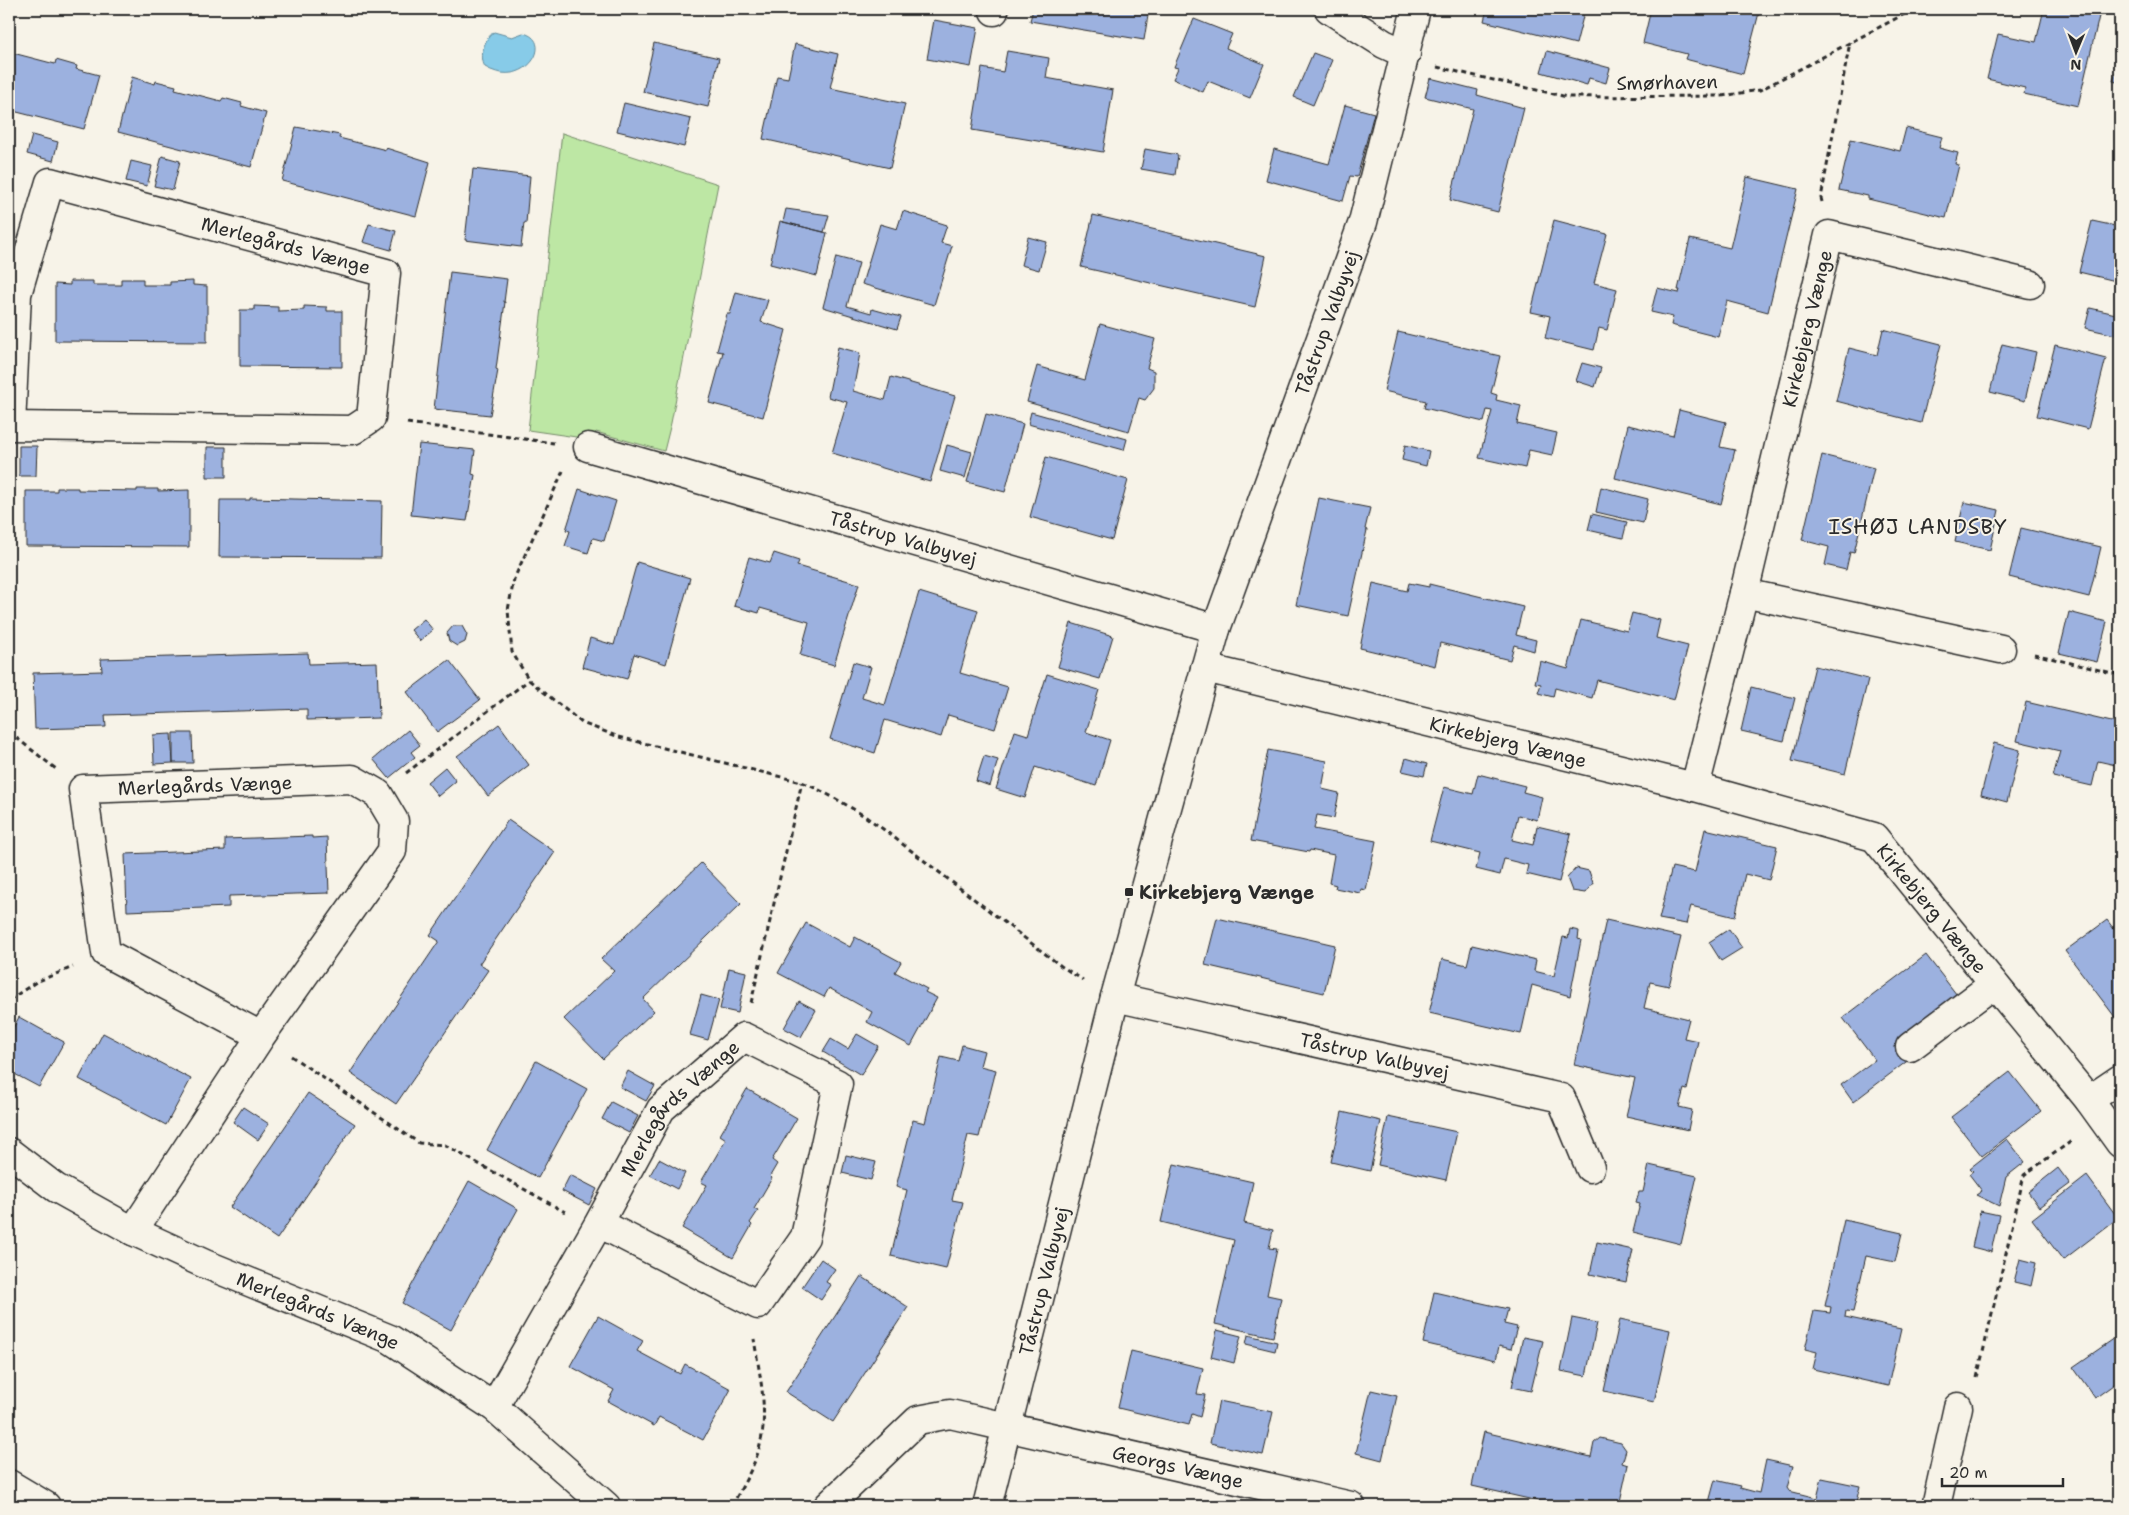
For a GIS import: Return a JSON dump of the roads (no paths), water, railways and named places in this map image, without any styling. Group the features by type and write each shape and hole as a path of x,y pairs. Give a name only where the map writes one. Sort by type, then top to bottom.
{"street":[{"path":"1328,9 1384,44 1406,54"},
{"name":"Tåstrup Valbyvej","path":"986,1506 1115,997 1216,629 1363,222 1416,9"},
{"name":"Merlegårds Vænge","path":"50,182 386,273 371,418 353,430 10,426 17,294 50,182"},
{"name":"Kirkebjerg Vænge","path":"1695,787 1744,593 1829,235 2030,284"},
{"name":"Tåstrup Valbyvej","path":"581,447 1216,629"},
{"path":"1744,593 2001,648"},
{"name":"Kirkebjerg Vænge","path":"1205,668 1695,787 1874,837 2096,1110 2120,1143"},
{"name":"Merlegårds Vænge","path":"133,1231 261,1036 392,851 394,821 378,794 352,779 83,789 106,953 261,1036"},
{"path":"1910,1048 1994,984"},
{"name":"Tåstrup Valbyvej","path":"1115,997 1561,1098 1590,1168"},
{"name":"Merlegårds Vænge","path":"494,1407 599,1224 661,1109 744,1036 838,1084 805,1236 758,1305 599,1224"},
{"path":"2096,1110 2120,1079"},
{"name":"Merlegårds Vænge","path":"9,1152 56,1188 133,1231 205,1264 390,1339 494,1407 606,1506"},
{"path":"1936,1506 1958,1407"},
{"path":"828,1506 918,1420 950,1414 1007,1427"},
{"name":"Georgs Vænge","path":"1007,1427 1351,1506"},
{"path":"9,1484 46,1506"}],"water":[{"path":"494,32 512,37 523,33 533,37 537,45 532,62 524,69 513,73 500,73 485,67 482,58 483,48 490,35"}],"place":[{"name":"Kirkebjerg Vænge","path":"1129,892"}],"district":[{"name":"ISHØJ LANDSBY","path":"1918,527"}]}
